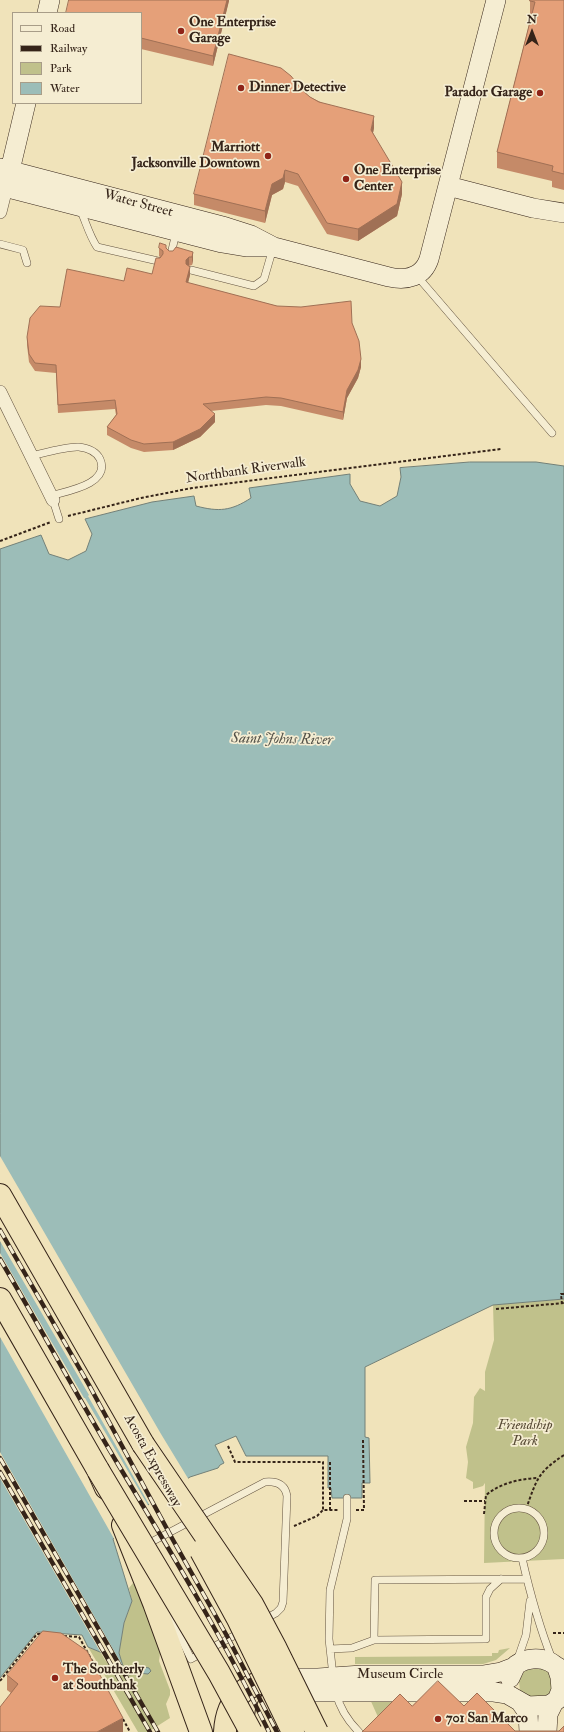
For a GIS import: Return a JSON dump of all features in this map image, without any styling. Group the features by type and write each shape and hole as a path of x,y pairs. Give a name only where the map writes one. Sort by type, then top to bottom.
{"highway":[{"name":"Acosta Expressway","path":"0,1195 143,1444 226,1598 293,1732"},
{"path":"0,1299 98,1470 219,1673 251,1732"},
{"path":"143,1444 252,1604 276,1648 317,1732"},
{"path":"98,1470 134,1552 201,1732"},
{"path":"225,1732 229,1711 235,1700 243,1691 255,1683 262,1681 290,1690"},
{"path":"266,1732 266,1715 269,1705 275,1697 290,1690"}],"street":[{"path":"47,12 50,0"},
{"path":"416,276 424,269 427,263 496,0"},
{"path":"0,212 4,178 26,104"},
{"name":"Water Street","path":"4,178 79,207 239,231 274,247 395,278 406,279 416,276"},
{"name":"Water Street","path":"4,178 179,223"},
{"path":"448,186 533,208 564,213"},
{"path":"533,208 543,216 564,224"},
{"path":"0,392 51,498"},
{"name":"Museum Circle","path":"415,1690 501,1672 526,1660 535,1659 547,1661 558,1668"},
{"path":"515,1666 510,1680 510,1688 528,1713 529,1732"},
{"path":"547,1732 548,1714 559,1698 561,1682 558,1668"},
{"name":"Museum Circle","path":"290,1690 334,1684 352,1675 415,1690 494,1692 507,1694 528,1706 549,1705 559,1698"}],"lane":[{"path":"79,207 86,221 90,236 97,247 158,261"},
{"path":"171,254 179,223"},
{"path":"0,244 23,250 27,263"},
{"path":"191,270 254,286 264,279 274,247"},
{"path":"416,276 552,433"},
{"path":"31,456 78,447 91,450 100,459 101,470 98,478 90,483 51,498 59,519"},
{"path":"265,1482 276,1482 281,1485 286,1492 286,1530 282,1605 279,1611 191,1659 138,1549 265,1482"},
{"path":"347,1498 347,1519 330,1590 330,1649 334,1684 341,1710 349,1722 359,1732"},
{"path":"510,1509 526,1509 534,1513 540,1519 544,1527 544,1535 542,1543 537,1551 530,1556 514,1558 506,1555 495,1543 493,1535 494,1526 498,1519 510,1509"},
{"path":"522,1558 530,1596 545,1642 558,1668"},
{"path":"330,1649 352,1648 374,1640 486,1639 486,1597 490,1589 501,1579"},
{"path":"374,1640 375,1580 527,1579"},
{"path":"515,1666 526,1635 530,1596"},
{"path":"255,1624 290,1690"}],"path":[{"name":"Northbank Riverwalk","path":"0,541 59,519 141,498 199,487 501,449"},
{"path":"496,1309 563,1304 561,1294 564,1294"},
{"path":"323,1510 364,1510 363,1440"},
{"path":"228,1446 235,1462 323,1462 323,1510 317,1516 286,1530"},
{"path":"526,1509 538,1478 548,1465 564,1455"},
{"path":"330,1462 330,1510"},
{"path":"484,1514 486,1495 494,1488 519,1479 538,1478"},
{"path":"464,1501 485,1501"},
{"path":"0,1681 37,1634 44,1634"},
{"path":"551,1634 564,1634"},
{"path":"58,1635 79,1637 97,1671"},
{"path":"120,1713 130,1732"}],"green space":[{"name":"Friendship Park","path":"564,1299 564,1559 484,1563 485,1483 483,1486 473,1489 473,1482 466,1478 468,1462 466,1447 473,1423 474,1397 480,1388 485,1391 485,1372 494,1340 493,1305"},
{"path":"133,1583 155,1619 161,1646 159,1661 170,1690 170,1695 166,1704 170,1718 148,1732 138,1732 88,1647 100,1652 119,1671 128,1675 138,1673 148,1674 139,1666 130,1669 123,1666 119,1653 124,1623 132,1601 129,1588"},
{"path":"510,1648 496,1660 483,1664 355,1664 355,1657 492,1656 492,1653 498,1653 499,1650"},
{"path":"544,1668 555,1678 551,1696 534,1700 520,1691 519,1681 525,1670"},
{"path":"369,1697 392,1701 392,1703 378,1717"}],"water":[{"name":"Saint Johns River","path":"470,462 536,462 564,466 564,1299 493,1305 365,1367 365,1437 369,1438 370,1483 362,1483 362,1498 332,1498 331,1488 328,1488 328,1456 246,1456 236,1436 215,1445 224,1463 218,1468 190,1477 136,1513 113,1539 132,1601 124,1623 119,1653 123,1666 130,1669 139,1666 149,1668 151,1671 148,1674 138,1673 129,1675 119,1671 100,1652 88,1647 82,1635 37,1632 0,1678 0,549 41,535 49,554 68,560 86,551 92,534 85,519 152,502 194,496 196,506 218,510 231,508 251,498 249,488 350,474 350,484 360,501 380,506 397,496 401,477 400,468"}],"pier":[{"path":"0,1156 189,1480 150,1506 88,1396 89,1395 0,1241"},
{"path":"0,1253 149,1507 143,1511 142,1510 142,1512 115,1539 117,1544 0,1337"},
{"path":"0,1452 129,1677 118,1673 105,1660 0,1478"}],"building":[{"name":"One Enterprise Garage","path":"69,0 227,0 213,56 142,38 142,12 66,12"},
{"name":"Parador Garage","path":"530,0 564,0 564,174 552,171 553,166 497,152 535,2"},
{"name":"Marriott Jacksonville Downtown","path":"229,54 281,68 291,76 303,91 319,102 374,116 371,130 402,182 397,204 358,229 327,223 298,174 285,170 283,178 272,184 265,211 194,194"},
{"path":"160,243 166,245 166,248 169,251 173,251 176,247 193,252 192,257 189,257 186,260 186,264 190,267 186,282 277,306 301,307 351,301 352,323 359,341 361,359 358,370 347,390 343,412 281,398 266,397 203,404 215,414 200,429 173,442 144,444 131,440 107,427 117,414 115,400 58,405 56,365 35,363 29,354 27,337 30,318 40,306 60,307 67,269 124,281 127,268 152,274 156,258 160,258 163,254 163,251 159,248"},
{"name":"The Southerly at Southbank","path":"43,1631 61,1633 87,1651 123,1718 97,1732 0,1732 0,1707 18,1684 7,1675"},
{"path":"438,1681 464,1706 477,1693 515,1731 559,1731 564,1726 564,1732 362,1732 400,1694 412,1706"}],"railway":[{"path":"0,1230 89,1385 227,1636 277,1732"},
{"path":"0,1259 106,1445 161,1535 235,1665 269,1732"},
{"path":"0,1458 158,1732"},
{"path":"0,1472 150,1732"}],"place":[{"name":"One Enterprise Garage","path":"181,31"},
{"name":"Dinner Detective","path":"241,88"},
{"name":"Parador Garage","path":"540,93"},
{"name":"Marriott Jacksonville Downtown","path":"268,156"},
{"name":"One Enterprise Center","path":"346,179"},
{"name":"The Southerly at Southbank","path":"55,1678"},
{"name":"701 San Marco","path":"438,1719"}]}
